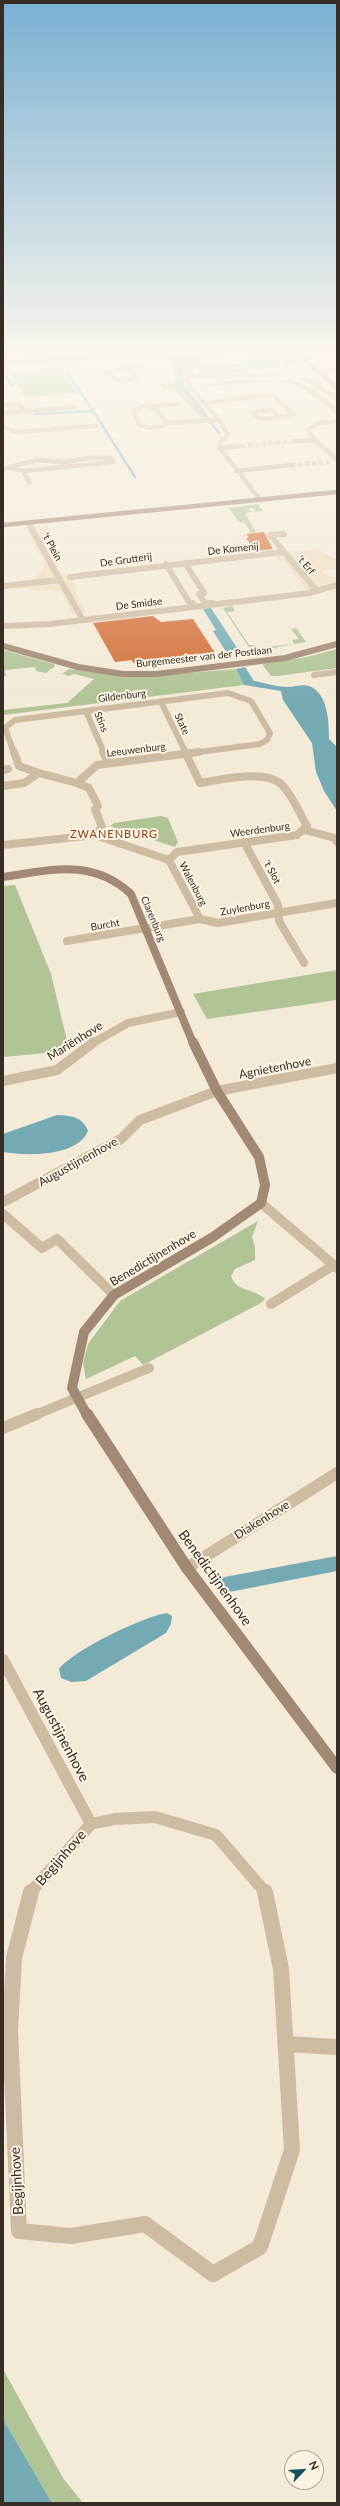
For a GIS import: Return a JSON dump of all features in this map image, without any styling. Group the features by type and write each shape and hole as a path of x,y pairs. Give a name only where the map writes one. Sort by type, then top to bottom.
{"street":[{"path":"3,469 10,468 23,471 41,468"},
{"path":"234,468 260,500"},
{"path":"236,471 264,468"},
{"path":"23,471 29,482"},
{"path":"3,526 337,492"},
{"name":"'t Plein","path":"28,523 82,620"},
{"name":"'t Erf","path":"284,534 270,535 317,591"},
{"name":"De Komenij","path":"185,563 283,552"},
{"path":"185,563 185,596 195,607"},
{"name":"De Grutterij","path":"70,577 166,564 185,563"},
{"path":"166,564 204,593 185,596"},
{"name":"'t Plein","path":"3,586 60,580"},
{"name":"'t Erf","path":"278,598 317,591 337,585"},
{"path":"199,594 205,603 214,602 216,605"},
{"name":"De Smidse","path":"3,626 19,627 278,598"},
{"name":"Burgemeester van der Postlaan","path":"3,646 78,667 130,674 186,671 285,658 337,644"},
{"path":"314,675 337,672"},
{"name":"Gildenburg","path":"12,722 86,710 228,694 251,701 270,733 267,740 260,744"},
{"name":"State","path":"161,702 186,754"},
{"name":"Stins","path":"86,710 108,763"},
{"path":"3,720 12,722"},
{"path":"12,722 5,728 19,766 89,788 98,806 95,809 102,827 95,835"},
{"name":"Leeuwenburg","path":"77,783 96,765 260,744"},
{"name":"Weerdenburg","path":"169,860 177,852 297,835 307,826 280,783 258,776 200,783 186,754"},
{"path":"3,786 24,783 39,773"},
{"path":"304,830 335,838 337,842"},
{"name":"Walenburg","path":"3,845 73,836 95,835 169,860 200,919"},
{"name":"'t Slot","path":"244,842 278,905 277,913"},
{"name":"Clarenburg","path":"3,877 78,868 111,876 123,884 131,894 181,1012"},
{"name":"Zuylenburg","path":"146,928 200,919 218,923 337,903"},
{"name":"Zuylenburg","path":"277,913 279,921 304,962"},
{"name":"Burcht","path":"67,941 146,928"},
{"path":"181,1012 217,1091 259,1157 265,1185 261,1203 335,1267 271,1304"},
{"name":"Mariënhove","path":"3,1082 57,1070 95,1041 128,1023 181,1012"},
{"name":"Agnietenhove","path":"217,1091 337,1068"},
{"name":"Augustijnenhove","path":"3,1202 121,1139 140,1120 217,1091"},
{"name":"Benedictijnenhove","path":"261,1203 213,1237 114,1295 84,1332 72,1388 77,1399 188,1568 337,1768"},
{"path":"3,1214 42,1248 57,1239 114,1295"},
{"path":"3,1428 77,1399 149,1368"},
{"name":"Diakenhove","path":"188,1568 337,1472"},
{"name":"Augustijnenhove","path":"3,1660 90,1824"},
{"name":"Begijnhove","path":"155,1817 216,1835 266,1893 281,1969 286,2044 292,2150 260,2247 213,2274 145,2224 71,2236 19,2231 10,2030 14,1958 30,1893 90,1824 115,1820 155,1817"},
{"path":"286,2044 337,2047"}],"green space":[{"path":"258,504 263,511 254,512 255,509 250,508 248,510 253,512 245,513 256,532 249,533 250,531 245,523 239,522 229,508"},
{"path":"232,606 235,611 227,612 249,645 256,645 258,648 294,644 292,640 299,639 291,629 296,628 306,642 252,652 223,608"},
{"path":"337,649 337,668 271,676 262,664 307,657"},
{"path":"3,650 54,664 55,666 46,673 36,671 35,667 5,670 6,676 3,676 3,662 5,659 3,659"},
{"path":"69,669 138,677 236,669 244,685 3,715 3,710 67,703 94,679 74,674 69,676 62,674"},
{"path":"161,816 168,818 178,842 175,847 110,826 114,823"},
{"path":"15,885 51,974 69,1049 68,1051 3,1057 3,886"},
{"path":"337,970 337,1000 207,1019 193,994"},
{"path":"258,1221 252,1237 255,1247 255,1260 235,1269 231,1276 241,1288 256,1293 265,1299 261,1303 143,1365 135,1356 86,1379 83,1363 88,1344 120,1301"},
{"path":"3,2369 63,2478 83,2503 52,2503 3,2419"}],"shaded area":[{"path":"48,526 50,530 46,531 45,539 61,573 70,577 78,590 75,590 86,613 72,614 61,591 6,588 32,581 44,566 44,557 37,552 27,528"},
{"path":"317,549 337,560 337,570 327,569 322,571 327,576 337,577 337,582 306,590 284,561 280,562 274,553"}],"water":[{"path":"211,608 239,651 236,652 237,654 228,655 213,631 216,630 203,609"},
{"path":"245,667 254,681 284,687 309,686 320,695 324,701 328,717 329,739 337,747 337,811 324,791 316,772 312,743 283,700 281,691 244,685 236,669"},
{"path":"57,1115 76,1118 83,1122 88,1131 82,1140 73,1146 50,1153 25,1154 3,1152 3,1134"},
{"path":"337,1556 337,1571 224,1593 214,1579"},
{"path":"167,1613 172,1616 171,1624 166,1633 86,1681 71,1682 61,1678 59,1669 67,1661 93,1644 126,1627"},
{"path":"3,2419 52,2503 3,2503"}],"building":[{"path":"264,532 273,549 255,551 246,538 249,538 246,534"},
{"path":"153,616 161,622 193,619 215,653 133,663 132,660 115,662 93,623"}],"waterway":[{"path":"129,468 135,477"}],"district":[{"name":"ZWANENBURG","path":"114,834"}]}
